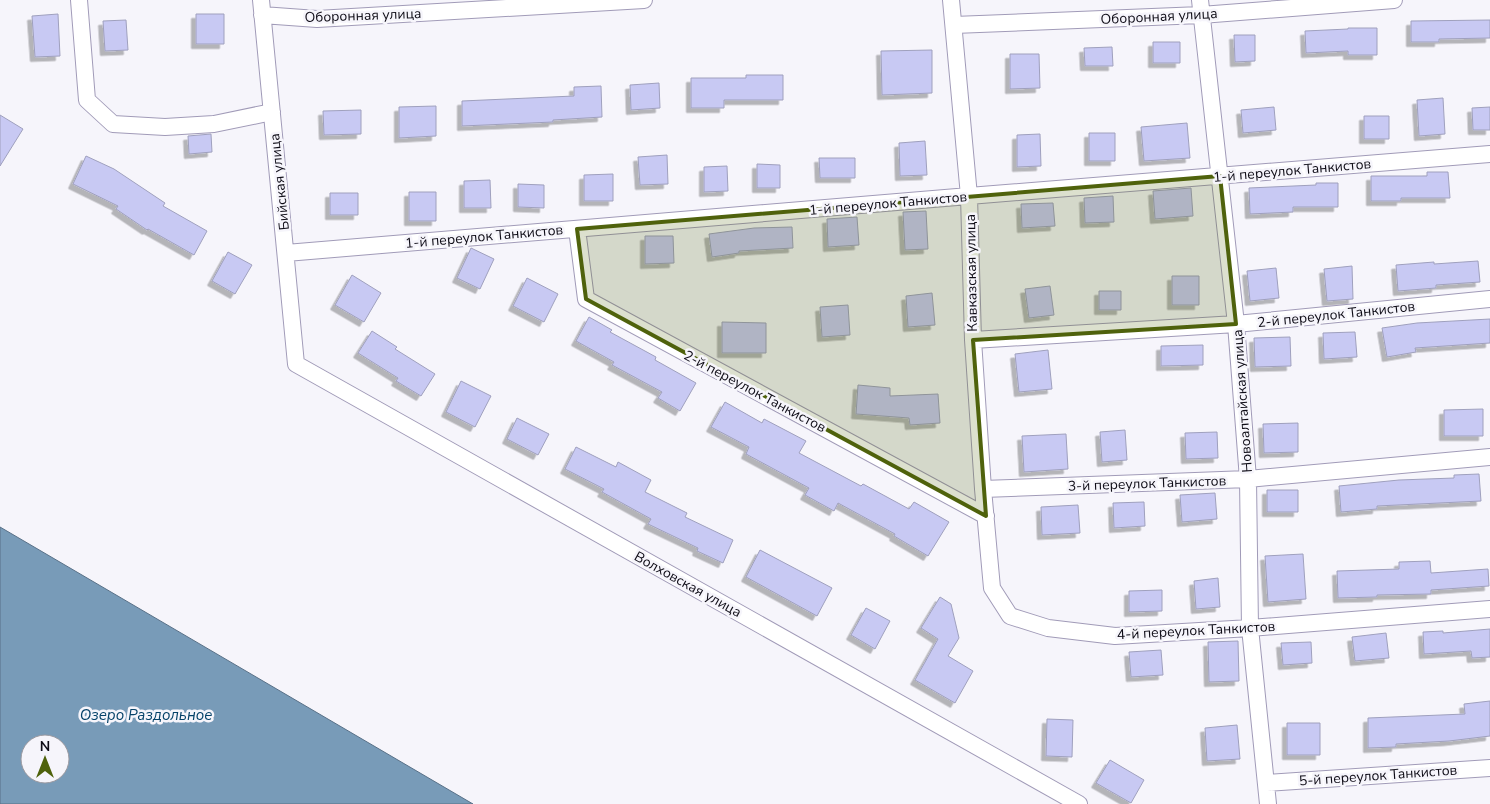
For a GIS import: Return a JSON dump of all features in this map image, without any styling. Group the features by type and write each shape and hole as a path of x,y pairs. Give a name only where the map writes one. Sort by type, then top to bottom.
{"street":[{"path":"79,0 87,100 113,124 165,126 214,124 272,112"},
{"name":"Оборонная улица","path":"262,7 317,19 644,0"},
{"name":"Кавказская улица","path":"951,0 969,196 973,340 986,516"},
{"name":"Оборонная улица","path":"954,25 1201,7 1394,0"},
{"name":"Бийская улица","path":"262,7 296,364"},
{"name":"Новоалтайская улица","path":"1201,7 1236,324 1248,479 1250,628 1268,804"},
{"name":"1-й переулок Танкистов","path":"286,253 1490,154"},
{"name":"2-й переулок Танкистов","path":"576,229 586,299 986,516"},
{"name":"2-й переулок Танкистов","path":"973,340 1236,324 1490,299"},
{"name":"Волховская улица","path":"296,364 1079,804"},
{"name":"3-й переулок Танкистов","path":"983,489 1248,479 1490,457"},
{"name":"4-й переулок Танкистов","path":"986,516 992,588 1010,616 1048,628 1115,636 1250,628 1490,609"},
{"name":"5-й переулок Танкистов","path":"1267,783 1490,768"}],"highlighted area":[{"path":"1220,176 1236,324 973,340 986,516 586,299 577,229"}],"water":[{"name":"Озеро Раздольное","path":"0,527 473,804 0,804"}],"building":[{"path":"58,14 60,56 35,57 32,16"},
{"path":"196,14 224,14 224,44 196,44"},
{"path":"126,20 128,50 105,51 103,21"},
{"path":"1490,20 1490,38 1439,39 1439,42 1411,42 1411,21"},
{"path":"1377,28 1377,55 1348,55 1348,51 1306,53 1305,31"},
{"path":"1234,35 1255,35 1255,61 1235,62"},
{"path":"1153,42 1180,42 1180,63 1153,63"},
{"path":"1112,47 1113,66 1085,66 1084,48"},
{"path":"932,50 932,93 882,95 881,51"},
{"path":"1010,54 1039,54 1040,88 1010,89"},
{"path":"746,75 783,75 783,100 724,100 724,108 691,108 691,78 746,78"},
{"path":"659,83 660,108 631,110 630,85"},
{"path":"601,86 602,117 553,120 553,122 462,126 462,101 574,96 574,87"},
{"path":"1443,98 1445,134 1419,136 1417,100"},
{"path":"436,106 436,136 399,138 399,107"},
{"path":"1274,107 1276,130 1243,133 1241,110"},
{"path":"1490,107 1490,130 1473,130 1472,108"},
{"path":"361,110 361,134 324,135 323,111"},
{"path":"0,115 23,129 0,166"},
{"path":"1364,116 1389,116 1389,139 1364,139"},
{"path":"1187,123 1190,158 1144,161 1141,127"},
{"path":"1089,133 1115,133 1115,161 1089,161"},
{"path":"211,134 212,152 189,154 188,136"},
{"path":"1040,134 1041,166 1017,167 1017,135"},
{"path":"925,141 927,175 900,176 899,143"},
{"path":"667,155 668,184 640,185 638,157"},
{"path":"86,156 114,169 165,203 163,206 207,231 194,255 147,230 116,209 118,206 73,184"},
{"path":"819,158 855,158 855,178 820,178"},
{"path":"757,164 780,165 780,188 757,188"},
{"path":"727,166 728,191 704,192 704,167"},
{"path":"1427,172 1448,172 1450,198 1401,198 1401,201 1371,201 1371,176 1427,176"},
{"path":"613,174 613,201 584,201 584,175"},
{"path":"490,180 491,208 464,208 464,181"},
{"path":"1316,183 1338,183 1338,207 1293,207 1293,212 1250,214 1249,188 1316,185"},
{"path":"518,184 544,185 544,208 518,207"},
{"path":"1191,188 1193,216 1155,219 1153,191"},
{"path":"409,192 436,192 436,221 409,221"},
{"path":"330,193 358,193 358,215 330,215"},
{"path":"1113,196 1114,222 1085,223 1084,198"},
{"path":"1053,203 1055,226 1022,228 1021,204"},
{"path":"926,211 928,249 905,250 903,212"},
{"path":"857,217 859,245 828,247 827,219"},
{"path":"792,227 793,248 739,251 739,253 712,257 709,234 754,228"},
{"path":"645,236 673,236 674,263 645,264"},
{"path":"471,248 494,259 480,289 457,278"},
{"path":"228,252 252,265 235,294 212,281"},
{"path":"1478,261 1480,282 1436,285 1436,288 1398,291 1396,265"},
{"path":"1352,266 1353,299 1327,301 1324,269"},
{"path":"1276,268 1279,298 1250,301 1247,271"},
{"path":"352,275 381,293 364,322 335,305"},
{"path":"1172,276 1199,276 1199,305 1172,305"},
{"path":"527,278 558,294 544,322 513,306"},
{"path":"1050,286 1054,315 1029,318 1025,289"},
{"path":"1099,291 1121,291 1121,310 1099,310"},
{"path":"932,293 935,325 908,327 906,296"},
{"path":"848,305 850,335 822,337 820,307"},
{"path":"589,317 612,330 610,332 656,357 655,360 696,383 680,411 658,398 662,392 612,365 614,362 576,341"},
{"path":"1490,319 1490,343 1415,348 1416,352 1387,357 1382,328 1417,323"},
{"path":"722,322 766,323 766,353 722,353"},
{"path":"372,331 397,347 395,349 435,374 421,396 396,381 398,378 358,353"},
{"path":"1355,332 1357,357 1324,359 1323,333"},
{"path":"1290,337 1291,366 1255,367 1254,338"},
{"path":"1203,345 1203,365 1161,366 1161,346"},
{"path":"1048,350 1052,389 1019,392 1015,354"},
{"path":"461,381 491,396 475,427 446,412"},
{"path":"858,385 890,388 890,396 938,394 940,423 910,425 909,418 856,414"},
{"path":"725,402 762,423 764,419 806,441 799,453 909,509 914,502 949,522 928,556 894,536 895,534 838,503 834,511 805,495 809,488 746,454 749,447 711,427"},
{"path":"1483,409 1483,436 1444,436 1444,410"},
{"path":"517,418 549,434 538,455 507,439"},
{"path":"1298,423 1298,452 1264,453 1263,424"},
{"path":"1125,430 1127,460 1102,462 1100,432"},
{"path":"1217,432 1218,458 1186,459 1185,433"},
{"path":"1066,434 1068,469 1024,472 1022,436"},
{"path":"576,447 616,467 618,462 651,480 645,492 687,513 685,517 733,540 723,563 697,551 698,548 648,524 651,519 602,492 604,489 565,469"},
{"path":"1479,474 1481,501 1377,506 1377,509 1341,512 1339,486 1399,480 1454,478 1454,475"},
{"path":"1267,490 1298,490 1298,512 1267,512"},
{"path":"1215,493 1217,519 1182,522 1180,495"},
{"path":"1144,502 1145,526 1114,528 1113,503"},
{"path":"1078,505 1080,533 1042,535 1041,507"},
{"path":"760,550 832,588 817,616 746,577"},
{"path":"1303,554 1306,599 1268,602 1265,556"},
{"path":"1430,561 1431,573 1488,569 1489,586 1431,590 1431,594 1338,598 1337,571 1399,569 1399,562"},
{"path":"1218,578 1220,607 1196,609 1194,581"},
{"path":"1162,590 1162,611 1129,612 1129,591"},
{"path":"940,597 951,604 959,638 948,656 973,671 955,703 915,680 938,639 921,628"},
{"path":"866,608 890,621 875,649 851,635"},
{"path":"1490,629 1490,657 1472,658 1471,651 1424,654 1423,632 1443,631 1443,633"},
{"path":"1386,633 1389,658 1355,661 1352,637"},
{"path":"1238,641 1239,681 1209,682 1208,642"},
{"path":"1311,642 1312,663 1283,665 1281,643"},
{"path":"1161,650 1163,675 1131,677 1129,652"},
{"path":"1490,701 1490,736 1449,741 1396,744 1396,747 1368,748 1368,718 1465,714 1464,704"},
{"path":"1047,719 1073,720 1072,757 1046,756"},
{"path":"1287,723 1320,723 1320,755 1287,755"},
{"path":"1237,725 1240,759 1207,761 1205,728"},
{"path":"1110,760 1144,780 1131,803 1096,783"}]}
